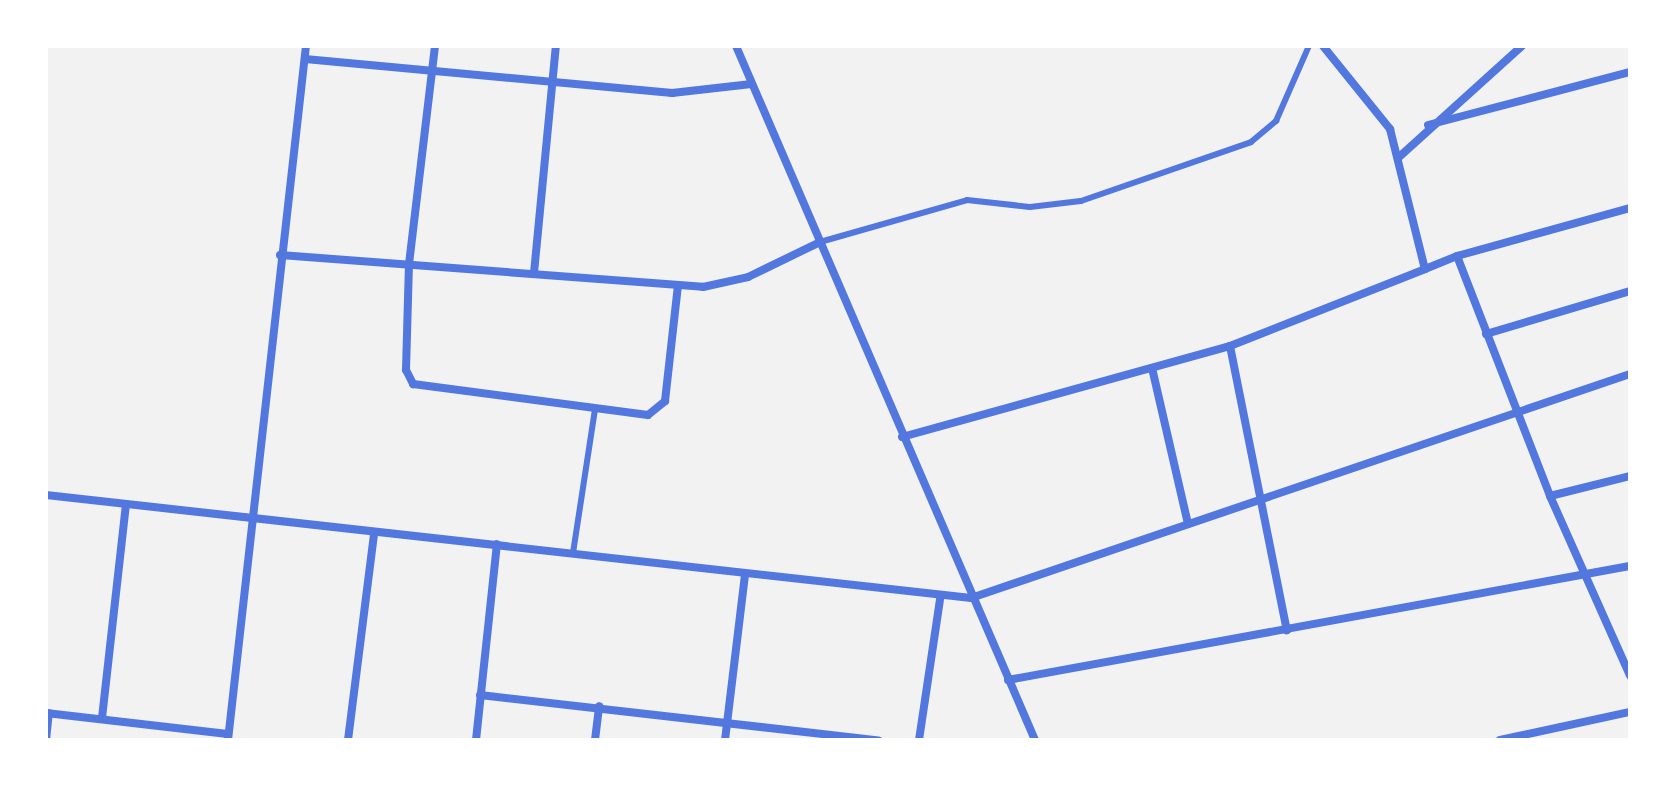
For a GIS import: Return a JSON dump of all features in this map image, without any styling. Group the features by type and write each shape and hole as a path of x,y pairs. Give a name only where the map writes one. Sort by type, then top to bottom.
{"street":[{"path":"46,740 47,713 228,737 256,514 280,255 306,46"},
{"path":"435,46 409,263 406,370 413,384 595,409 660,410 678,286"},
{"path":"534,273 556,46"},
{"path":"736,46 971,598 1035,740"},
{"path":"1323,46 1371,100 1398,158 1425,269"},
{"path":"1398,158 1428,125 1522,46"},
{"path":"305,59 672,93 751,84"},
{"path":"1428,125 1630,72"},
{"path":"902,437 1230,346 1457,256 1630,208"},
{"path":"280,255 678,286 725,285 820,242"},
{"path":"1457,256 1515,412 1585,578 1627,661 1630,676"},
{"path":"1486,334 1630,291"},
{"path":"1230,346 1258,501 1287,630"},
{"path":"1152,368 1188,524"},
{"path":"46,495 126,505 256,514 374,533 497,544 940,599 971,598 1630,374"},
{"path":"1550,496 1630,476"},
{"path":"102,718 126,505"},
{"path":"348,740 374,533"},
{"path":"476,740 497,544"},
{"path":"1008,680 1585,578 1630,566"},
{"path":"725,740 745,574"},
{"path":"919,740 940,599"},
{"path":"480,695 599,706 878,740"},
{"path":"595,740 599,706"},
{"path":"1500,740 1630,712"}],"lane":[{"path":"820,242 967,200 1030,207 1081,201 1251,142 1276,121 1309,46"},
{"path":"573,553 595,409"}]}
